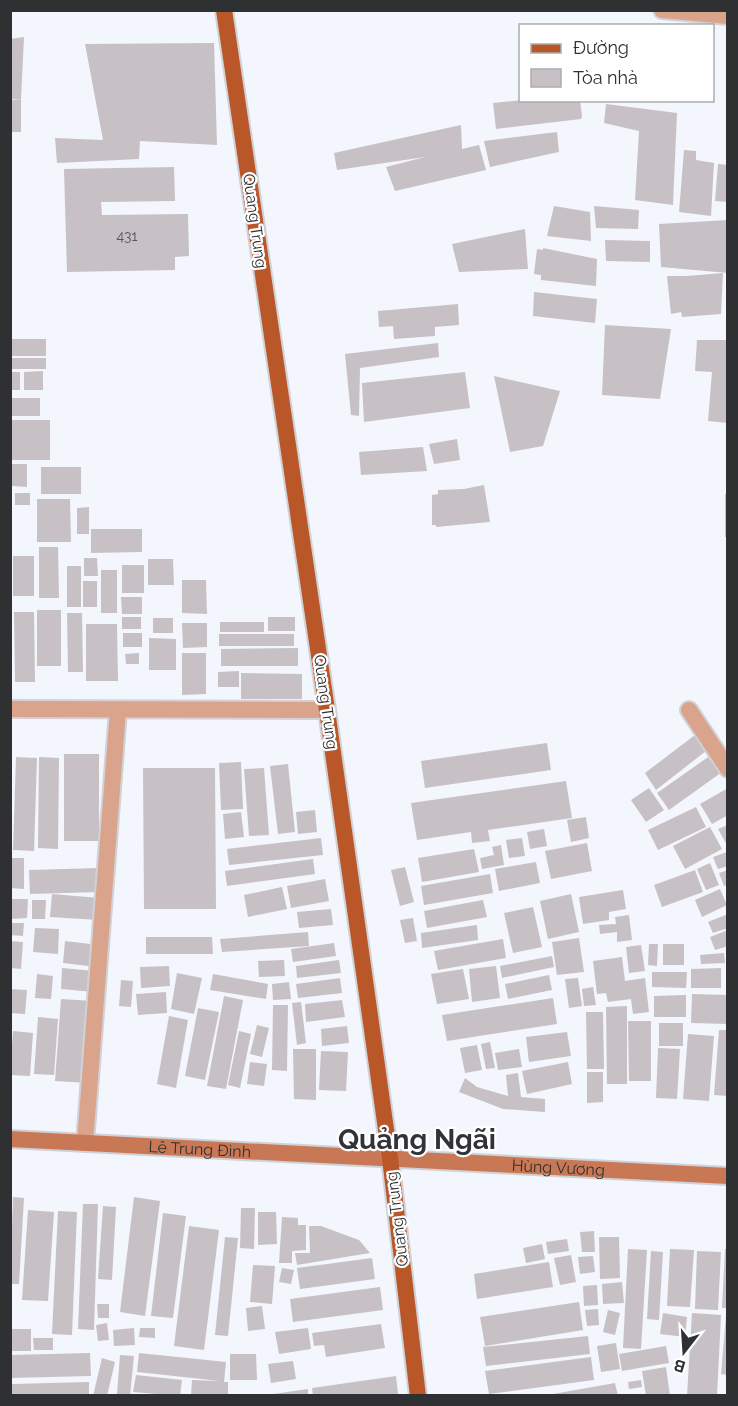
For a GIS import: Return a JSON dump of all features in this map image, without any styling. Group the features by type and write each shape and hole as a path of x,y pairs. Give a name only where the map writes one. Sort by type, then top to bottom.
{"main road":[{"name":"Quang Trung","path":"224,10 390,1158 418,1395"},
{"name":"Lê Trung Đình","path":"10,1139 390,1158"},
{"name":"Hùng Vương","path":"390,1158 728,1176"}],"street":[{"path":"662,10 728,16"},
{"path":"10,710 327,710"},
{"path":"85,1143 118,710"},
{"path":"689,710 728,769"}],"building":[{"path":"24,37 21,99 10,99 10,39"},
{"path":"214,43 217,145 140,141 139,159 57,163 55,138 103,140 85,44"},
{"path":"21,99 21,132 10,132 10,100"},
{"path":"519,100 580,102 582,116 581,119 496,129 493,103"},
{"path":"606,104 677,113 673,205 635,200 639,131 604,123"},
{"path":"461,125 462,149 479,145 486,170 395,191 386,167 425,157 337,170 334,153"},
{"path":"557,132 559,152 490,167 484,141"},
{"path":"684,150 696,151 696,160 714,163 711,216 679,212"},
{"path":"718,164 728,165 728,202 715,201"},
{"path":"174,167 175,201 101,202 102,215 188,214 189,256 175,257 175,270 67,272 64,169"},
{"path":"554,206 590,212 591,241 547,236"},
{"path":"594,206 639,210 638,229 596,228"},
{"path":"728,220 728,273 661,267 659,224"},
{"path":"525,229 528,269 459,272 452,244"},
{"path":"605,240 650,241 650,262 606,261"},
{"path":"543,248 597,259 596,286 541,280 541,275 534,274 537,249 543,250"},
{"path":"723,273 721,314 682,317 681,312 671,314 667,276"},
{"path":"534,292 597,299 595,323 533,316"},
{"path":"458,304 459,325 435,327 435,336 394,339 393,326 379,327 378,311"},
{"path":"605,325 671,329 660,399 602,395"},
{"path":"10,339 46,339 46,356 10,356"},
{"path":"697,340 728,340 728,423 708,421 712,372 695,371"},
{"path":"438,343 439,357 360,368 359,416 351,415 345,354"},
{"path":"10,358 46,358 46,369 10,369"},
{"path":"43,371 43,390 24,390 24,372"},
{"path":"10,372 20,372 20,390 10,390"},
{"path":"465,372 470,408 364,422 362,383"},
{"path":"494,376 560,391 543,446 510,452"},
{"path":"10,398 40,398 40,416 10,416"},
{"path":"10,420 50,420 50,460 10,460"},
{"path":"457,439 460,460 434,464 429,444"},
{"path":"423,447 427,471 361,475 359,452"},
{"path":"12,464 27,464 27,487 12,486"},
{"path":"41,467 81,467 81,494 41,494"},
{"path":"484,485 490,522 436,527 432,525 432,495 438,494 438,490 464,489"},
{"path":"15,493 30,493 30,505 15,505"},
{"path":"725,494 728,494 728,537 725,537"},
{"path":"37,499 70,499 71,542 37,542"},
{"path":"89,507 89,534 77,534 77,508"},
{"path":"91,529 142,529 142,552 91,553"},
{"path":"39,547 58,547 59,598 39,598"},
{"path":"13,556 34,556 34,596 13,596"},
{"path":"84,558 97,558 98,576 84,576"},
{"path":"148,559 173,559 174,585 148,585"},
{"path":"122,565 144,565 144,593 122,593"},
{"path":"67,566 81,566 81,607 67,607"},
{"path":"101,570 117,570 117,613 101,613"},
{"path":"182,580 206,580 207,614 182,613"},
{"path":"83,581 97,581 97,607 83,607"},
{"path":"121,597 142,597 142,614 122,614"},
{"path":"37,610 61,610 61,666 37,666"},
{"path":"14,612 34,612 35,682 15,682"},
{"path":"67,613 82,613 83,672 68,672"},
{"path":"122,617 141,617 141,629 122,629"},
{"path":"268,617 295,617 295,631 268,631"},
{"path":"153,618 173,618 173,633 153,633"},
{"path":"220,622 264,622 264,632 220,632"},
{"path":"182,623 207,623 207,647 183,648"},
{"path":"86,624 117,624 118,681 86,681"},
{"path":"123,633 142,633 142,647 123,647"},
{"path":"219,634 294,634 294,646 219,646"},
{"path":"149,638 176,639 176,670 149,670"},
{"path":"298,648 298,666 221,666 221,649"},
{"path":"139,653 139,664 126,664 125,654"},
{"path":"182,653 206,653 206,694 182,695"},
{"path":"239,671 239,687 218,687 218,672"},
{"path":"241,673 302,674 302,699 241,699"},
{"path":"695,735 706,751 656,790 645,773"},
{"path":"547,743 551,770 425,788 421,761"},
{"path":"64,754 99,754 99,841 64,841"},
{"path":"711,755 722,772 669,810 657,793"},
{"path":"16,757 37,758 34,851 13,850"},
{"path":"39,757 59,758 58,849 38,848"},
{"path":"241,762 243,809 221,810 219,763"},
{"path":"288,764 295,832 278,834 270,766"},
{"path":"143,768 215,768 216,909 144,909"},
{"path":"264,768 269,835 249,836 244,769"},
{"path":"566,781 572,818 488,830 490,841 472,843 471,832 417,840 411,803"},
{"path":"649,788 664,810 646,822 631,800"},
{"path":"728,788 728,815 712,824 700,804"},
{"path":"696,807 706,827 658,850 648,830"},
{"path":"315,810 317,832 298,834 296,812"},
{"path":"241,812 244,837 225,839 223,814"},
{"path":"586,817 589,838 571,842 567,820"},
{"path":"728,825 728,847 718,829"},
{"path":"710,827 722,849 685,869 673,846"},
{"path":"544,829 547,846 530,849 527,832"},
{"path":"321,838 323,855 229,865 227,849"},
{"path":"522,838 525,856 509,858 506,840"},
{"path":"587,843 592,871 551,879 545,851"},
{"path":"501,845 504,865 482,869 480,858 494,855 492,847"},
{"path":"474,849 479,872 422,882 418,858"},
{"path":"727,852 728,866 718,869 713,857"},
{"path":"10,858 24,858 24,889 10,888"},
{"path":"313,859 315,874 227,886 225,871"},
{"path":"536,862 540,883 499,891 495,869"},
{"path":"710,863 719,885 706,890 697,869"},
{"path":"405,867 414,902 400,906 391,870"},
{"path":"99,868 100,892 30,894 29,870"},
{"path":"695,870 703,892 662,907 654,885"},
{"path":"728,870 728,885 724,886 719,873"},
{"path":"490,874 493,893 424,905 421,886"},
{"path":"325,879 329,901 291,908 287,886"},
{"path":"282,887 287,909 248,917 244,895"},
{"path":"720,889 727,905 702,917 695,900"},
{"path":"623,890 626,909 609,912 609,920 583,924 579,897"},
{"path":"52,894 100,898 98,920 50,917"},
{"path":"571,894 579,932 548,939 540,901"},
{"path":"11,899 28,899 27,918 11,919"},
{"path":"32,900 46,900 45,919 32,919"},
{"path":"483,900 487,917 427,928 424,911"},
{"path":"533,907 542,947 513,953 504,913"},
{"path":"331,909 333,925 299,928 297,912"},
{"path":"728,914 728,928 713,933 708,922"},
{"path":"629,915 632,940 617,942 617,932 600,934 599,925 616,924 615,917"},
{"path":"413,918 417,941 405,943 400,920"},
{"path":"10,923 24,923 23,936 10,935"},
{"path":"477,925 478,940 422,948 421,933"},
{"path":"35,928 59,929 58,954 33,952"},
{"path":"728,930 728,946 715,950 710,937"},
{"path":"308,932 309,946 222,952 220,939"},
{"path":"146,937 212,937 213,954 146,954"},
{"path":"579,938 584,972 557,975 552,942"},
{"path":"503,939 506,958 438,970 434,951"},
{"path":"10,941 23,942 21,969 10,968"},
{"path":"65,941 99,945 97,967 63,963"},
{"path":"334,943 336,956 293,962 291,949"},
{"path":"649,944 658,944 657,966 648,965"},
{"path":"663,944 684,944 684,965 663,965"},
{"path":"641,945 645,971 629,973 626,947"},
{"path":"724,953 725,963 701,964 700,955"},
{"path":"552,956 554,967 502,978 500,966"},
{"path":"622,957 625,981 645,978 649,1012 633,1014 631,999 608,1002 606,993 597,994 593,961"},
{"path":"284,960 285,976 259,977 258,961"},
{"path":"339,960 341,973 297,978 296,966"},
{"path":"169,966 170,986 141,988 140,967"},
{"path":"496,966 500,998 472,1002 469,969"},
{"path":"62,968 95,971 94,992 61,989"},
{"path":"721,968 721,988 691,988 691,969"},
{"path":"463,969 469,999 437,1004 431,974"},
{"path":"652,972 687,972 686,988 652,987"},
{"path":"177,973 202,978 194,1014 171,1009"},
{"path":"37,974 53,976 51,999 35,998"},
{"path":"213,974 268,984 266,999 210,990"},
{"path":"549,975 552,990 508,999 505,984"},
{"path":"340,978 342,993 298,998 296,984"},
{"path":"578,978 582,1006 569,1008 565,979"},
{"path":"121,980 133,981 131,1007 119,1006"},
{"path":"289,982 291,999 273,1000 272,984"},
{"path":"593,987 596,1005 584,1006 582,989"},
{"path":"10,989 27,990 25,1014 10,1013"},
{"path":"166,992 167,1013 138,1015 136,994"},
{"path":"692,994 728,995 728,1024 691,1023"},
{"path":"686,995 686,1017 654,1017 654,996"},
{"path":"224,996 243,1000 226,1089 207,1086"},
{"path":"553,998 557,1024 447,1041 442,1015"},
{"path":"61,999 93,1001 88,1083 55,1081"},
{"path":"342,1000 345,1017 306,1022 305,1004"},
{"path":"301,1002 306,1043 297,1045 292,1003"},
{"path":"273,1005 288,1005 287,1071 272,1070"},
{"path":"627,1006 627,1084 607,1084 606,1007"},
{"path":"198,1008 219,1012 205,1080 185,1076"},
{"path":"586,1012 603,1012 604,1069 587,1069"},
{"path":"169,1016 188,1020 176,1088 157,1084"},
{"path":"38,1017 58,1019 54,1075 34,1074"},
{"path":"628,1021 651,1021 651,1081 629,1081"},
{"path":"659,1023 683,1023 683,1046 659,1046"},
{"path":"257,1025 269,1028 262,1057 250,1054"},
{"path":"347,1026 349,1043 322,1046 321,1029"},
{"path":"719,1030 728,1030 728,1096 714,1095"},
{"path":"13,1031 33,1033 30,1076 10,1075"},
{"path":"239,1031 251,1034 240,1088 228,1085"},
{"path":"567,1032 571,1056 529,1062 526,1037"},
{"path":"688,1034 714,1036 709,1101 683,1099"},
{"path":"490,1042 495,1068 486,1069 481,1044"},
{"path":"477,1045 482,1070 465,1073 460,1048"},
{"path":"658,1048 680,1049 677,1099 656,1098"},
{"path":"293,1049 316,1049 316,1100 294,1099"},
{"path":"519,1049 522,1067 498,1070 495,1053"},
{"path":"321,1051 348,1052 346,1091 319,1090"},
{"path":"250,1062 267,1064 264,1086 247,1084"},
{"path":"568,1062 572,1084 527,1094 522,1071"},
{"path":"587,1072 603,1072 603,1102 587,1103"},
{"path":"518,1073 521,1097 545,1099 545,1112 503,1109 459,1092 465,1078 477,1087 508,1096 506,1075"},
{"path":"13,1197 24,1198 19,1284 10,1284"},
{"path":"134,1197 160,1201 145,1316 120,1312"},
{"path":"83,1204 98,1204 94,1330 78,1329"},
{"path":"103,1206 116,1207 112,1280 98,1279"},
{"path":"241,1208 255,1208 254,1249 240,1248"},
{"path":"28,1210 54,1212 48,1301 22,1300"},
{"path":"58,1211 77,1212 72,1335 52,1334"},
{"path":"258,1212 276,1212 277,1244 258,1245"},
{"path":"163,1213 186,1216 173,1318 151,1316"},
{"path":"282,1217 298,1218 298,1225 306,1225 306,1250 292,1251 292,1263 279,1263"},
{"path":"189,1226 219,1230 204,1350 174,1346"},
{"path":"309,1226 321,1226 359,1240 370,1253 297,1265 295,1253 310,1253"},
{"path":"594,1231 595,1252 582,1252 580,1232"},
{"path":"225,1237 238,1238 228,1336 215,1335"},
{"path":"599,1237 619,1237 620,1278 600,1279"},
{"path":"567,1239 569,1251 548,1254 546,1242"},
{"path":"542,1244 545,1259 526,1263 523,1248"},
{"path":"628,1249 647,1250 641,1349 623,1348"},
{"path":"670,1249 694,1250 690,1307 667,1306"},
{"path":"725,1249 728,1249 728,1308 722,1308"},
{"path":"651,1251 663,1252 659,1320 647,1319"},
{"path":"697,1251 721,1252 718,1310 695,1309"},
{"path":"571,1255 576,1282 560,1285 554,1258"},
{"path":"593,1256 595,1272 580,1274 578,1257"},
{"path":"372,1258 375,1279 300,1289 297,1268"},
{"path":"549,1262 553,1287 477,1299 474,1274"},
{"path":"253,1265 275,1266 272,1304 250,1302"},
{"path":"282,1268 294,1270 291,1284 279,1282"},
{"path":"622,1282 624,1303 603,1304 602,1284"},
{"path":"597,1285 598,1305 584,1306 583,1286"},
{"path":"380,1287 383,1310 293,1322 290,1299"},
{"path":"579,1302 583,1330 485,1346 480,1317"},
{"path":"97,1304 109,1304 109,1318 98,1318"},
{"path":"262,1306 265,1329 248,1331 246,1308"},
{"path":"598,1309 599,1325 587,1326 585,1310"},
{"path":"608,1310 620,1313 615,1335 603,1332"},
{"path":"663,1313 687,1317 685,1337 660,1334"},
{"path":"692,1313 721,1315 717,1396 687,1396"},
{"path":"726,1315 728,1315 728,1375 721,1374"},
{"path":"107,1323 109,1340 98,1341 96,1325"},
{"path":"381,1324 385,1348 326,1357 324,1345 314,1346 312,1333"},
{"path":"134,1328 135,1345 114,1346 113,1330"},
{"path":"140,1328 155,1328 155,1338 139,1337"},
{"path":"308,1328 311,1349 279,1354 275,1332"},
{"path":"12,1329 31,1329 31,1351 12,1351"},
{"path":"588,1336 590,1354 486,1366 483,1347"},
{"path":"33,1338 53,1338 53,1350 34,1350"},
{"path":"616,1343 620,1369 601,1372 597,1346"},
{"path":"666,1346 669,1363 622,1371 619,1354"},
{"path":"90,1353 91,1376 10,1378 10,1355"},
{"path":"139,1353 226,1362 224,1382 228,1382 228,1396 191,1396 192,1380 220,1381 137,1372"},
{"path":"230,1354 256,1354 257,1380 230,1380"},
{"path":"120,1355 134,1356 130,1396 117,1394"},
{"path":"591,1357 594,1380 489,1394 485,1371"},
{"path":"102,1358 115,1362 107,1396 93,1396"},
{"path":"293,1361 296,1379 271,1383 268,1364"},
{"path":"666,1367 670,1396 646,1396 642,1371"},
{"path":"136,1375 182,1380 180,1396 133,1392"},
{"path":"396,1376 398,1394 313,1396 312,1388"},
{"path":"641,1380 642,1387 629,1389 628,1382"},
{"path":"89,1382 89,1396 12,1396 12,1384"},
{"path":"615,1383 618,1396 554,1396 553,1394"},
{"path":"308,1389 308,1396 273,1396 273,1394"}],"district":[{"name":"Quảng Ngãi","path":"417,1139"}]}
